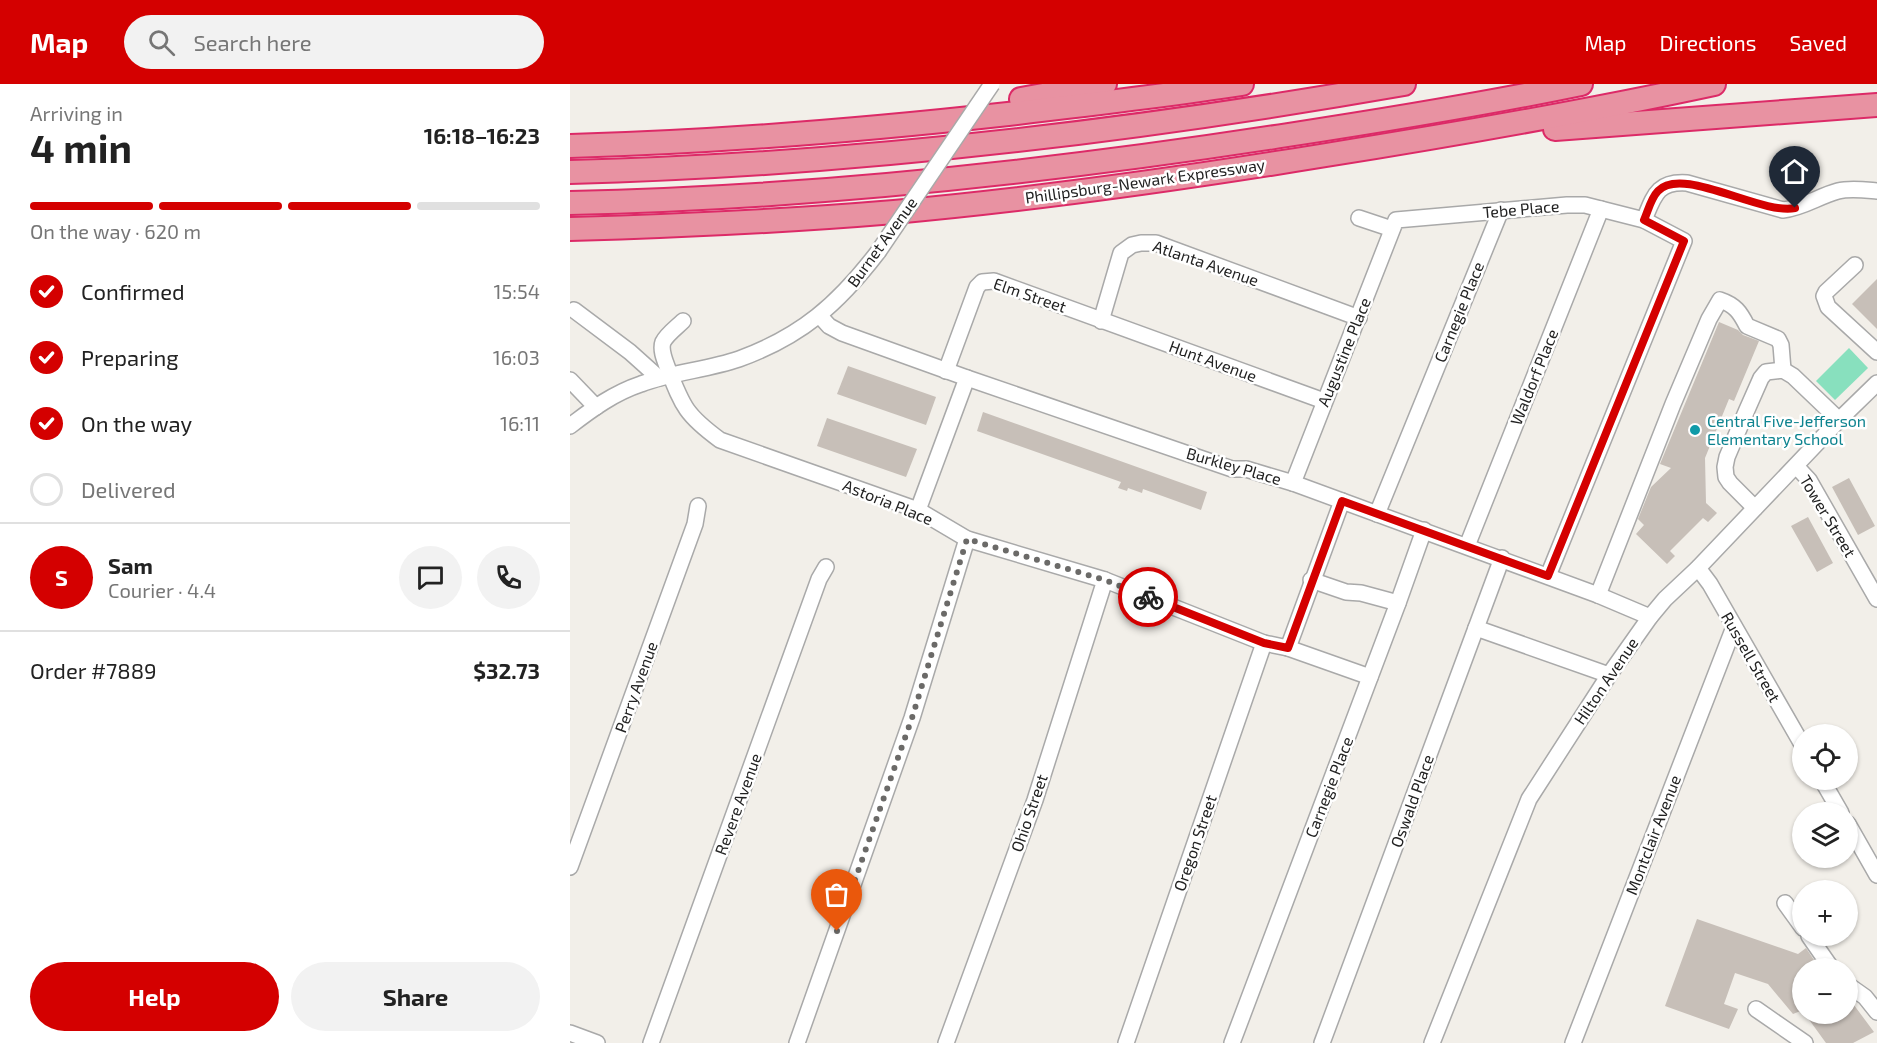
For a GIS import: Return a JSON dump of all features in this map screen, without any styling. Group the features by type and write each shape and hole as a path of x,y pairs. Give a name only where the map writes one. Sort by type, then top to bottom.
{"highway":[{"path":"886,127 989,103 1105,84"},
{"path":"570,146 694,141 886,127 1086,105 1242,84"},
{"path":"570,172 742,164 961,146 1172,120 1404,84"},
{"name":"Phillipsburg-Newark Expressway","path":"570,203 771,195 979,177 1233,144 1581,84"},
{"name":"Phillipsburg-Newark Expressway","path":"570,229 769,221 922,209 1168,179 1558,116 1714,84"},
{"path":"1431,138 1877,105"}],"street":[{"name":"Burnet Avenue","path":"570,426 596,407 628,389 665,376 723,363 749,354 790,335 820,316 856,280 878,252 992,84"},
{"path":"1644,220 1656,192 1672,183 1687,183 1783,210 1795,208 1845,189 1877,191"},
{"name":"Tebe Place","path":"1394,225 1501,210 1585,205 1644,220 1684,241 1548,576"},
{"name":"Waldorf Place","path":"1467,546 1601,209"},
{"name":"Carnegie Place","path":"1377,514 1501,210"},
{"path":"1359,218 1394,225"},
{"name":"Augustine Place","path":"1293,483 1394,225"},
{"name":"Atlanta Avenue","path":"1101,321 1121,253 1132,245 1149,242 1359,318"},
{"path":"1855,265 1824,296 1828,307 1877,352"},
{"name":"Elm Street","path":"946,371 977,287 982,282 994,281 1101,321"},
{"path":"1598,594 1682,383 1709,319 1720,300 1731,304 1747,326 1778,339 1781,345 1783,370"},
{"path":"574,310 665,376"},
{"name":"Burkley Place","path":"820,316 829,326 842,333 946,371 1232,469 1246,469 1293,483 1598,594 1650,617"},
{"name":"Astoria Place","path":"683,321 668,335 663,344 665,376 691,416 720,440 918,510 967,539 1105,580 1264,643 1288,648 1370,677"},
{"name":"Hunt Avenue","path":"1101,321 1324,401"},
{"path":"1755,508 1726,477 1727,457 1761,378 1766,372 1783,370 1793,376 1839,420"},
{"path":"918,510 967,378"},
{"path":"570,380 596,407"},
{"name":"Hilton Avenue","path":"1432,1043 1528,799 1609,675 1665,599 1698,568 1877,383"},
{"name":"Tower Street","path":"1796,466 1809,480 1877,599"},
{"path":"1288,648 1311,580 1342,501"},
{"name":"Perry Avenue","path":"570,867 695,524 698,506"},
{"name":"Carnegie Place","path":"1232,1043 1424,530"},
{"path":"797,1043 912,718 967,539"},
{"name":"Oswald Place","path":"1322,1043 1502,558"},
{"name":"Revere Avenue","path":"651,1043 819,579 826,567"},
{"name":"Russell Street","path":"1698,568 1710,584 1792,728"},
{"name":"Ohio Street","path":"946,1043 1035,800 1105,580"},
{"path":"1311,580 1346,592 1362,593 1398,603"},
{"name":"Montclair Avenue","path":"1573,1043 1734,627"},
{"path":"1476,628 1609,675"},
{"name":"Oregon Street","path":"1126,1043 1264,643"},
{"path":"1858,842 1877,875"},
{"path":"1785,903 1792,913"},
{"path":"1858,992 1877,1012"},
{"path":"1756,1009 1805,1043"},
{"path":"570,1033 597,1043"}],"green space":[{"path":"1849,348 1868,368 1835,400 1816,381"}],"building":[{"path":"1877,279 1877,329 1852,304"},
{"name":"Central Five-Jefferson Elementary School","path":"1719,322 1759,341 1734,401 1729,399 1705,458 1706,503 1717,513 1708,522 1703,518 1670,551 1675,556 1667,564 1636,534 1644,525 1638,519 1651,487 1671,468 1660,464"},
{"path":"848,366 936,397 926,425 837,394"},
{"path":"983,412 1207,492 1201,510 1143,489 1142,493 1128,488 1127,491 1118,488 1121,482 977,431"},
{"path":"827,418 917,449 906,477 817,446"},
{"path":"1849,478 1875,526 1858,535 1832,487"},
{"path":"1808,517 1833,563 1817,572 1791,526"},
{"path":"1697,919 1798,954 1806,948 1813,958 1792,958 1792,1013 1768,984 1735,973 1724,1004 1738,1009 1729,1029 1665,1006"},
{"path":"1858,1010 1874,1032 1853,1043 1826,1043 1812,1024 1858,1024"}],"way so far":[{"path":"837,931 912,718 967,539 1105,580 1148,597"}],"place":[{"name":"Central Five-Jefferson Elementary School","path":"1695,430"}],"route":[{"path":"1148,597 1264,643 1288,648 1311,580 1342,501 1548,576 1684,241 1644,220 1656,192 1667,184 1687,183 1777,209 1795,208"}]}
